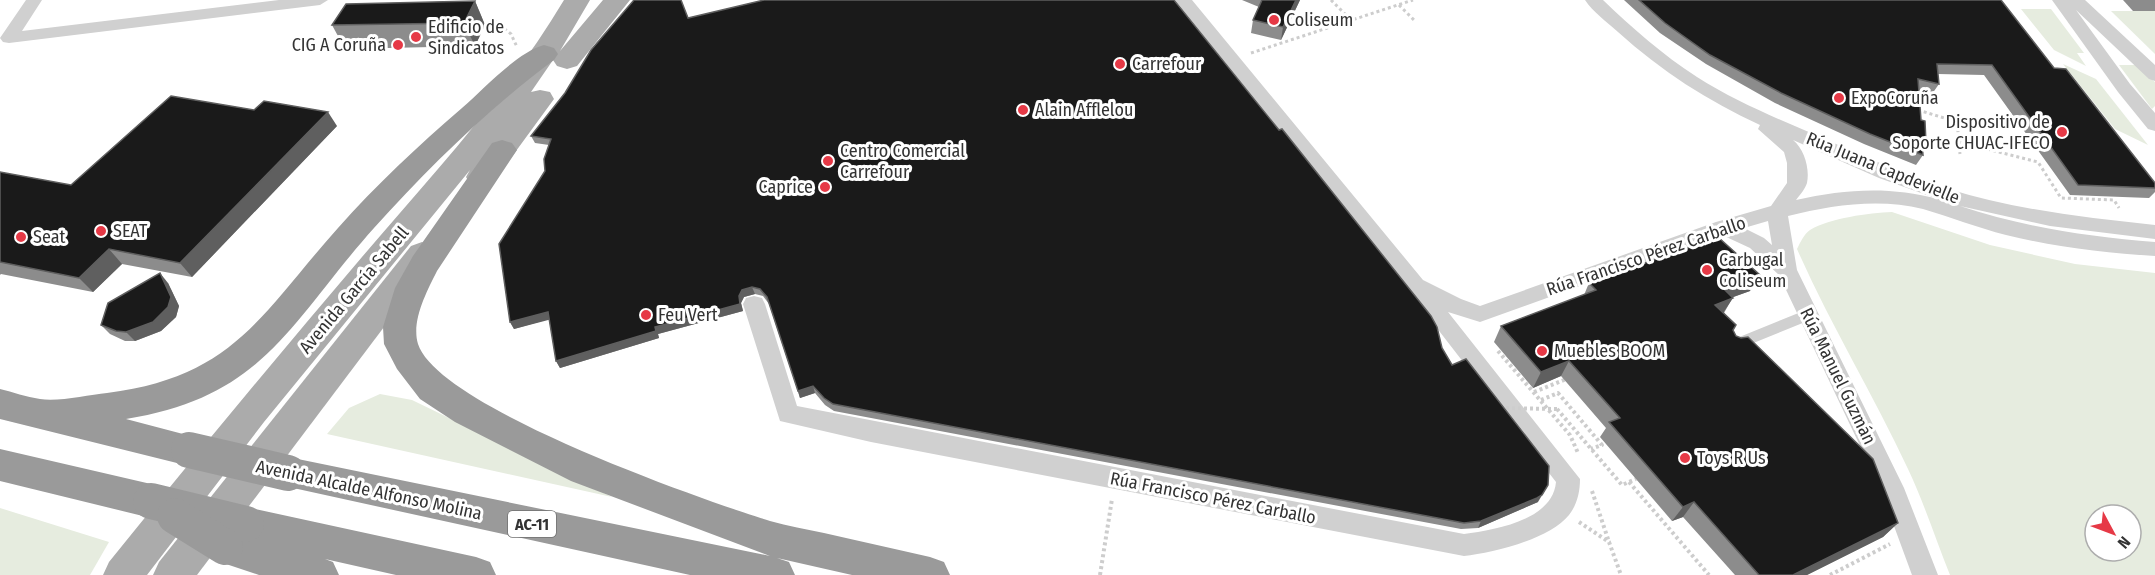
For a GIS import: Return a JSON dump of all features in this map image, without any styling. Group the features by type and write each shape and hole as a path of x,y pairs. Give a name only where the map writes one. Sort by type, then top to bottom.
{"highway":[{"path":"44,414 147,402 187,389 216,375 242,358 275,329 348,238 403,177 547,56"},
{"path":"502,150 424,265 405,307 400,327 401,344 409,359 433,388 468,412 584,470 772,539 930,575"},
{"name":"Avenida Alcalde Alfonso Molina","path":"0,404 288,473 775,575"},
{"path":"0,465 151,501 235,535 319,575"},
{"path":"235,535 476,575"}],"main road":[{"path":"547,56 555,0"},
{"name":"Avenida García Sabell","path":"173,575 502,150 577,0"},
{"name":"Avenida García Sabell","path":"123,575 251,412 473,149 547,56 613,2"}],"street":[{"path":"34,0 9,38 320,0"},
{"path":"1183,0 1472,355 1568,479 1567,493 1559,509"},
{"name":"Rúa Juana Capdevielle","path":"1593,0 1654,54 1773,133 1792,149 1797,163 1797,184 1778,211"},
{"path":"2060,0 2101,58 2155,125"},
{"path":"2075,0 2155,75"},
{"name":"Rúa Juana Capdevielle","path":"1693,82 1758,117 1934,192 2052,220 2155,232"},
{"name":"Rúa Juana Capdevielle","path":"1778,211 1843,198 1895,197 1923,202 2018,230 2058,238 2155,249"},
{"path":"1778,211 1778,224 1787,270"},
{"name":"Rúa Francisco Pérez Carballo","path":"1480,314 1699,230 1724,227 1778,211"},
{"name":"Rúa Manuel Guzmán","path":"1724,227 1757,243 1787,270 1892,488 1917,568"},
{"path":"1416,286 1453,305 1480,314 1472,355"},
{"name":"Rúa Francisco Pérez Carballo","path":"754,304 788,414 1464,546 1478,544 1534,524 1559,509"}],"lane":[{"path":"1731,346 1808,315"}],"path":[{"path":"1331,0 1351,20"},
{"path":"1247,54 1413,0"},
{"path":"1399,5 1414,21"},
{"path":"495,21 511,34 518,50 547,56"},
{"path":"1913,109 1957,122 1959,142 2038,162 2061,198 2114,200 2125,216"},
{"path":"1959,146 1959,154"},
{"path":"1534,392 1575,376"},
{"path":"1541,400 1558,393 1602,445 1591,449"},
{"path":"1498,408 1557,410 1622,485 1636,479"},
{"path":"1629,482 1709,575"},
{"path":"1559,509 1609,542 1620,575"},
{"path":"1100,575 1110,514"},
{"path":"1830,575 1890,544 1886,534"}],"shaded area":[{"path":"2021,9 2051,9 2084,53 2077,53 2086,66 2054,50"},
{"path":"2111,11 2155,11 2155,54"},
{"path":"2063,64 2096,79 2148,145 2115,129"},
{"path":"2119,65 2135,65 2155,82 2155,106 2152,109"},
{"path":"1892,212 1990,245 2075,264 2155,273 2155,575 1950,575 1908,469 1797,249 1810,230 1828,222"},
{"path":"380,394 412,400 612,497 327,434 349,408"},
{"path":"0,508 109,542 90,575 0,575"}],"building":[{"path":"634,0 681,0 688,18 764,0 1174,0 1279,130 1282,129 1431,316 1437,327 1442,348 1452,365 1466,359 1549,466 1548,485 1542,495 1537,498 1481,521 1464,523 833,404 813,386 798,391 767,297 760,289 752,287 742,290 739,296 740,304 655,327 656,331 556,361 548,312 510,322 499,244 545,171 544,159 551,139 531,136 565,93 591,50"},
{"path":"1262,0 1296,0 1283,27 1253,20"},
{"name":"ExpoCoruña","path":"1639,0 2001,0 2054,68 2066,69 2155,183 2155,188 2078,185 1992,65 1937,64 1939,84 1918,79 1921,120 1925,121 1926,143 1922,142 1923,155 1870,134 1781,93 1710,55 1665,23"},
{"path":"475,1 464,23 332,25 346,4"},
{"path":"171,96 254,110 264,101 328,112 180,263 109,249 79,278 0,262 0,172 71,185"},
{"path":"1718,237 1760,275 1724,289 1733,298 1715,305 1736,325 1733,330 1736,336 1748,337 1873,459 1898,523 1793,575 1759,575 1694,502 1683,507 1609,422 1620,418 1569,361 1541,372 1501,326 1596,290 1589,283"},
{"path":"160,273 171,297 168,307 153,322 126,332 101,325 108,303"}],"place":[{"name":"Coliseum","path":"1274,20"},
{"name":"Edificio de Sindicatos","path":"416,37"},
{"name":"CIG A Coruña","path":"398,45"},
{"name":"Carrefour","path":"1120,64"},
{"name":"ExpoCoruña","path":"1839,98"},
{"name":"Alain Afflelou","path":"1023,110"},
{"name":"Dispositivo de Soporte CHUAC-IFECO","path":"2062,132"},
{"name":"Centro Comercial Carrefour","path":"828,161"},
{"name":"Caprice","path":"825,187"},
{"name":"SEAT","path":"101,231"},
{"name":"Seat","path":"21,237"},
{"name":"Carbugal Coliseum","path":"1707,270"},
{"name":"Feu Vert","path":"646,315"},
{"name":"Muebles BOOM","path":"1542,351"},
{"name":"Toys R Us","path":"1685,458"}]}
